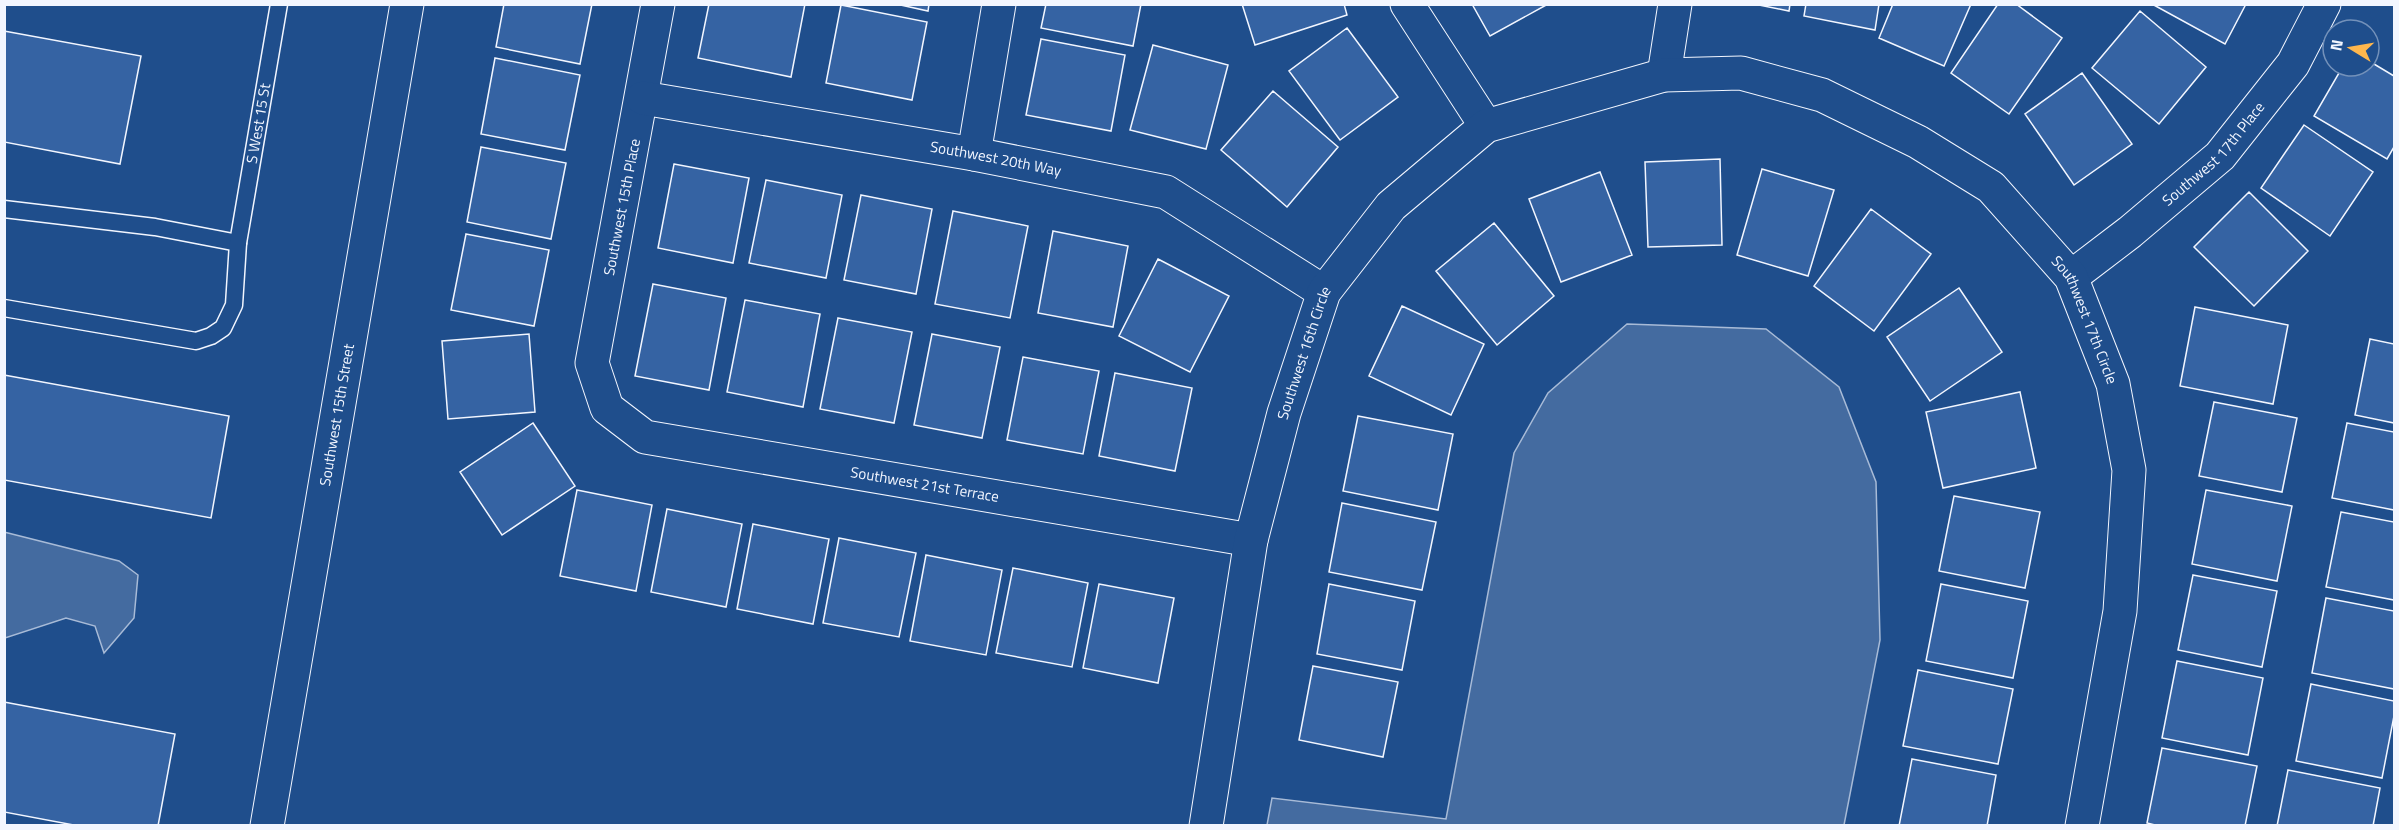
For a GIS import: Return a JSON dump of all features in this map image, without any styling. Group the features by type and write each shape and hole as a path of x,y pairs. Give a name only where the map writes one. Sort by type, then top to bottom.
{"street":[{"name":"Southwest 15th Street","path":"267,825 407,4"},
{"name":"Southwest 15th Place","path":"607,408 592,363 643,98 658,4"},
{"path":"974,153 999,4"},
{"path":"1407,4 1486,126"},
{"path":"1664,75 1675,4"},
{"name":"Southwest 17th Place","path":"2071,277 2130,232 2220,156 2294,64 2324,4"},
{"name":"Southwest 17th Circle","path":"1664,75 1741,74 1821,95 1918,142 1990,187 2071,277 2113,384 2129,470 2120,611 2082,825"},
{"name":"Southwest 16th Circle","path":"1206,825 1251,540 1284,413 1324,292 1390,206 1486,126 1664,75"},
{"name":"Southwest 20th Way","path":"643,98 974,153 1166,192 1324,292"},
{"name":"Southwest 21st Terrace","path":"607,408 645,437 1251,540"}],"lane":[{"name":"S West 15 St","path":"4,308 196,341 211,336 223,328 234,305 238,243 279,4"},
{"path":"4,209 155,226 238,243"}],"water":[{"path":"1627,324 1766,329 1839,387 1876,482 1880,640 1844,825 1267,825 1272,798 1446,819 1514,453 1548,393"},
{"path":"4,532 119,561 138,575 134,618 104,653 95,626 66,618 5,638"}],"building":[{"path":"504,4 592,4 580,64 496,47"},
{"path":"709,4 805,4 791,77 698,58"},
{"path":"896,4 929,4 928,11"},
{"path":"1046,4 1141,4 1133,46 1041,28"},
{"path":"1242,4 1344,4 1347,15 1255,45"},
{"path":"1472,4 1548,4 1490,36"},
{"path":"1754,4 1790,4 1789,11"},
{"path":"1806,4 1879,4 1875,30 1804,16"},
{"path":"1893,4 1971,4 1944,66 1879,38"},
{"path":"1998,4 2016,4 2062,38 2009,114 1951,73"},
{"path":"2152,4 2246,4 2225,44"},
{"path":"841,5 927,22 912,100 826,83"},
{"path":"2140,11 2206,67 2159,124 2092,68"},
{"path":"1347,28 1398,97 1340,140 1289,71"},
{"path":"4,31 141,56 120,164 4,142"},
{"path":"1041,39 1125,55 1111,131 1026,115"},
{"path":"1153,45 1228,65 1206,149 1130,130"},
{"path":"495,58 580,75 565,150 481,134"},
{"path":"2381,68 2394,76 2394,147 2387,159 2314,116 2336,78 2381,78"},
{"path":"2082,73 2132,144 2074,185 2025,114"},
{"path":"1273,91 1338,147 1287,207 1221,150"},
{"path":"2304,125 2373,172 2330,236 2261,188"},
{"path":"481,147 566,163 551,239 467,222"},
{"path":"1720,159 1722,245 1648,247 1645,162"},
{"path":"674,164 749,178 733,263 658,248"},
{"path":"1762,169 1834,190 1808,276 1737,255"},
{"path":"1600,172 1632,255 1561,282 1529,199"},
{"path":"766,180 842,195 826,278 749,263"},
{"path":"2249,192 2308,251 2254,306 2194,247"},
{"path":"861,195 932,209 916,294 844,280"},
{"path":"1871,209 1931,254 1874,331 1814,286"},
{"path":"953,211 1028,226 1010,318 935,304"},
{"path":"1494,223 1554,296 1497,345 1436,271"},
{"path":"1053,231 1128,246 1113,327 1038,313"},
{"path":"466,234 549,250 534,326 451,310"},
{"path":"1158,259 1229,296 1190,372 1119,336"},
{"path":"653,284 726,298 709,390 635,376"},
{"path":"1959,288 2002,352 1930,401 1887,337"},
{"path":"745,300 820,314 803,407 727,392"},
{"path":"1402,306 1484,344 1451,415 1369,376"},
{"path":"2195,307 2288,325 2273,404 2180,386"},
{"path":"838,318 912,332 894,423 820,409"},
{"path":"529,334 535,412 448,419 442,341"},
{"path":"932,334 1000,347 982,438 914,425"},
{"path":"2370,339 2394,344 2394,423 2355,415"},
{"path":"1023,357 1099,371 1083,454 1007,440"},
{"path":"1115,373 1192,388 1175,471 1099,456"},
{"path":"4,375 229,416 211,518 4,480"},
{"path":"2020,392 2036,468 1943,488 1926,412"},
{"path":"2214,402 2297,418 2282,492 2199,476"},
{"path":"1358,416 1453,434 1438,510 1343,491"},
{"path":"533,423 575,486 502,535 460,472"},
{"path":"2347,423 2394,432 2394,510 2332,498"},
{"path":"577,490 652,505 636,591 560,576"},
{"path":"2206,490 2292,506 2277,581 2192,564"},
{"path":"1954,496 2040,512 2025,588 1939,571"},
{"path":"1342,503 1436,522 1422,590 1329,572"},
{"path":"667,509 742,524 726,607 651,592"},
{"path":"2341,512 2394,522 2394,600 2326,587"},
{"path":"753,524 829,539 813,624 737,609"},
{"path":"839,538 916,553 899,637 823,623"},
{"path":"926,555 1002,570 986,655 910,641"},
{"path":"1013,568 1088,583 1072,667 996,653"},
{"path":"2193,575 2277,591 2262,667 2178,650"},
{"path":"1099,584 1174,598 1158,683 1083,668"},
{"path":"1329,584 1415,601 1402,670 1317,654"},
{"path":"1941,584 2028,601 2013,678 1926,661"},
{"path":"2326,598 2394,611 2394,689 2312,673"},
{"path":"2177,661 2263,678 2248,755 2162,738"},
{"path":"1313,666 1398,682 1383,757 1299,740"},
{"path":"1918,670 2013,689 1998,764 1903,746"},
{"path":"2311,684 2394,701 2394,716 2382,778 2296,761"},
{"path":"4,702 175,734 158,826 79,826 4,812"},
{"path":"2162,748 2257,766 2245,826 2159,826 2147,823"},
{"path":"1912,759 1996,775 1987,826 1899,826"},
{"path":"2288,770 2380,788 2373,826 2277,826"}]}
